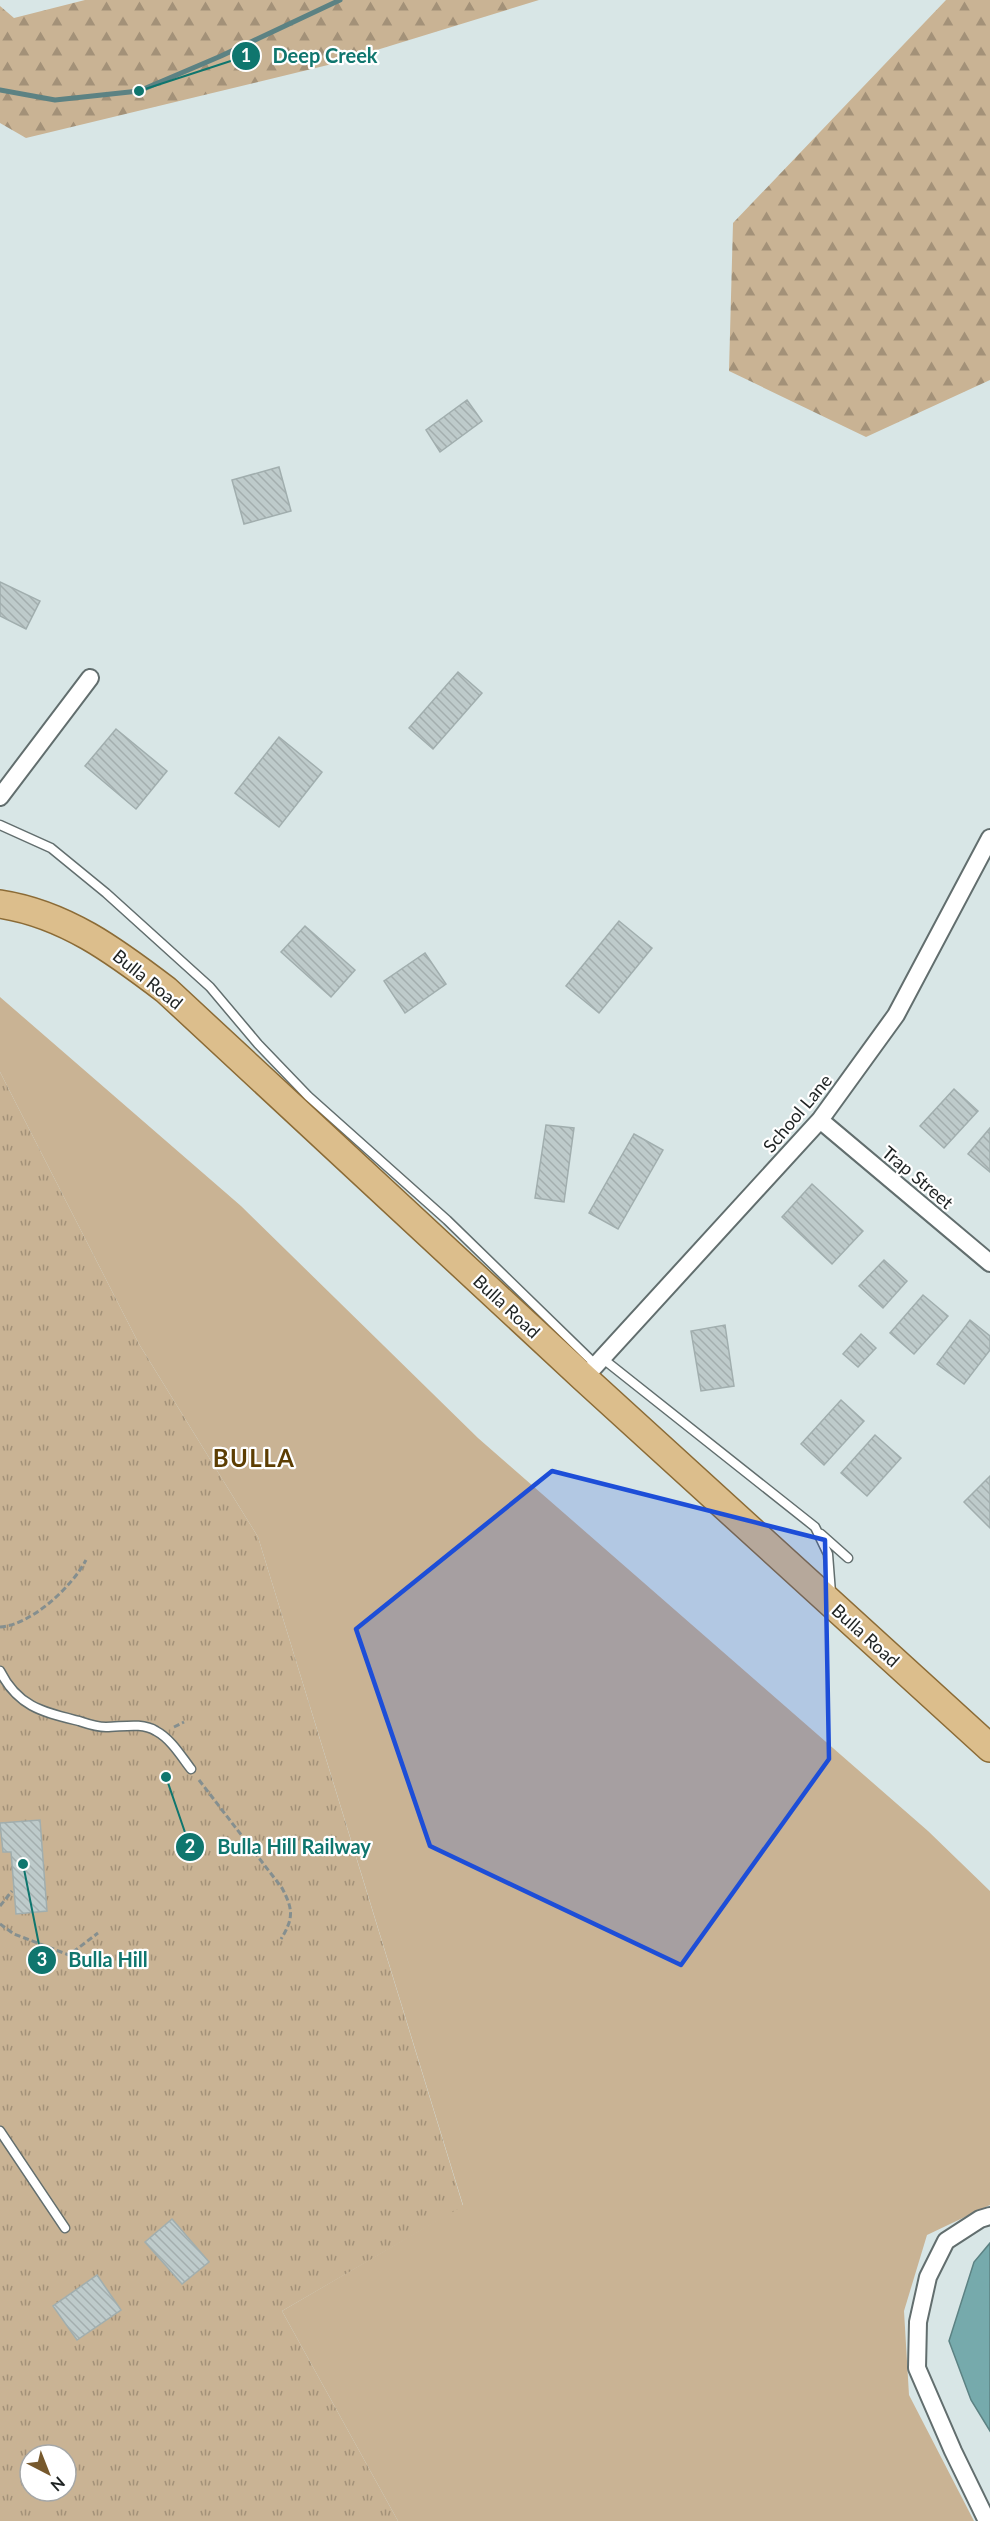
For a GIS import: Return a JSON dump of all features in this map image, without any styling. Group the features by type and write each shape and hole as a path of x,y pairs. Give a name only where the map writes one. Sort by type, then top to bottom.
{"main road":[{"name":"Bulla Road","path":"0,904 17,907 61,922 114,950 166,990 594,1367 836,1608 990,1748"}],"street":[{"path":"0,796 90,678"},
{"name":"School Lane","path":"594,1367 820,1120 896,1015 990,838"},
{"name":"Trap Street","path":"820,1120 990,1263"},
{"path":"987,2521 917,2368 918,2322 928,2277 946,2241 980,2219 990,2216"}],"lane":[{"name":"Bulla Road","path":"0,825 51,848 210,987 258,1044 308,1096 447,1220 594,1367"},
{"path":"594,1367 814,1527 848,1558"},
{"path":"814,1527 828,1554 830,1586 836,1608"},
{"path":"0,1671 6,1683 22,1698 44,1713 97,1727 141,1726 156,1730 166,1738 191,1768"},
{"path":"0,2131 65,2228"}],"path":[{"path":"0,1628 28,1619 51,1601 82,1568 86,1560"},
{"path":"191,1768 282,1888 292,1908 288,1928 281,1939"},
{"path":"0,1906 12,1891"},
{"path":"0,1924 14,1934 69,1955 98,1933"}],"highlighted area":[{"path":"552,1471 825,1540 829,1759 681,1965 430,1846 356,1629"}],"green space":[{"path":"85,0 539,0 328,65 26,138 0,123 0,6 14,18"},
{"path":"946,0 990,0 990,380 866,437 729,371 733,223"},
{"path":"0,997 241,1206 478,1438 928,1831 990,1891 990,2205 927,2235 904,2311 909,2395 974,2521 398,2521 282,2311 463,2205 258,1537 139,1344 0,1072"},
{"path":"0,1072 139,1344 258,1537 463,2206 282,2311 398,2521 0,2521"}],"water":[{"path":"990,2243 990,2431 971,2400 949,2341 974,2262"}],"building":[{"path":"467,400 482,421 440,452 426,430"},
{"path":"279,467 291,511 244,524 232,480"},
{"path":"0,582 40,601 26,629 0,616"},
{"path":"458,672 482,693 433,749 409,728"},
{"path":"116,729 167,771 136,809 85,766"},
{"path":"279,737 322,772 279,827 235,793"},
{"path":"619,921 652,948 599,1013 566,986"},
{"path":"305,926 355,970 331,997 281,952"},
{"path":"425,953 446,984 405,1013 384,981"},
{"path":"954,1089 978,1111 944,1148 920,1126"},
{"path":"546,1125 574,1128 564,1202 535,1198"},
{"path":"990,1128 990,1172 968,1154"},
{"path":"634,1134 663,1150 618,1229 589,1213"},
{"path":"812,1184 863,1231 832,1264 782,1217"},
{"path":"884,1260 907,1281 883,1308 859,1286"},
{"path":"923,1295 948,1316 914,1354 890,1333"},
{"path":"970,1320 990,1336 990,1350 964,1384 937,1364"},
{"path":"725,1325 734,1386 701,1391 691,1331"},
{"path":"861,1334 876,1348 858,1367 843,1354"},
{"path":"841,1400 864,1421 824,1465 801,1444"},
{"path":"875,1435 901,1458 867,1496 841,1473"},
{"path":"990,1476 990,1528 964,1502"},
{"path":"40,1820 47,1911 16,1914 11,1852 3,1852 0,1823"},
{"path":"172,2219 209,2262 182,2284 145,2242"},
{"path":"97,2275 121,2310 77,2340 53,2306"}],"waterway":[{"path":"0,90 55,100 139,91 221,56 340,0"}],"place":[{"name":"Deep Creek","path":"139,91"},
{"name":"Bulla Hill Railway","path":"166,1777"},
{"name":"Bulla Hill","path":"23,1864"}],"district":[{"name":"BULLA","path":"254,1457"}]}
